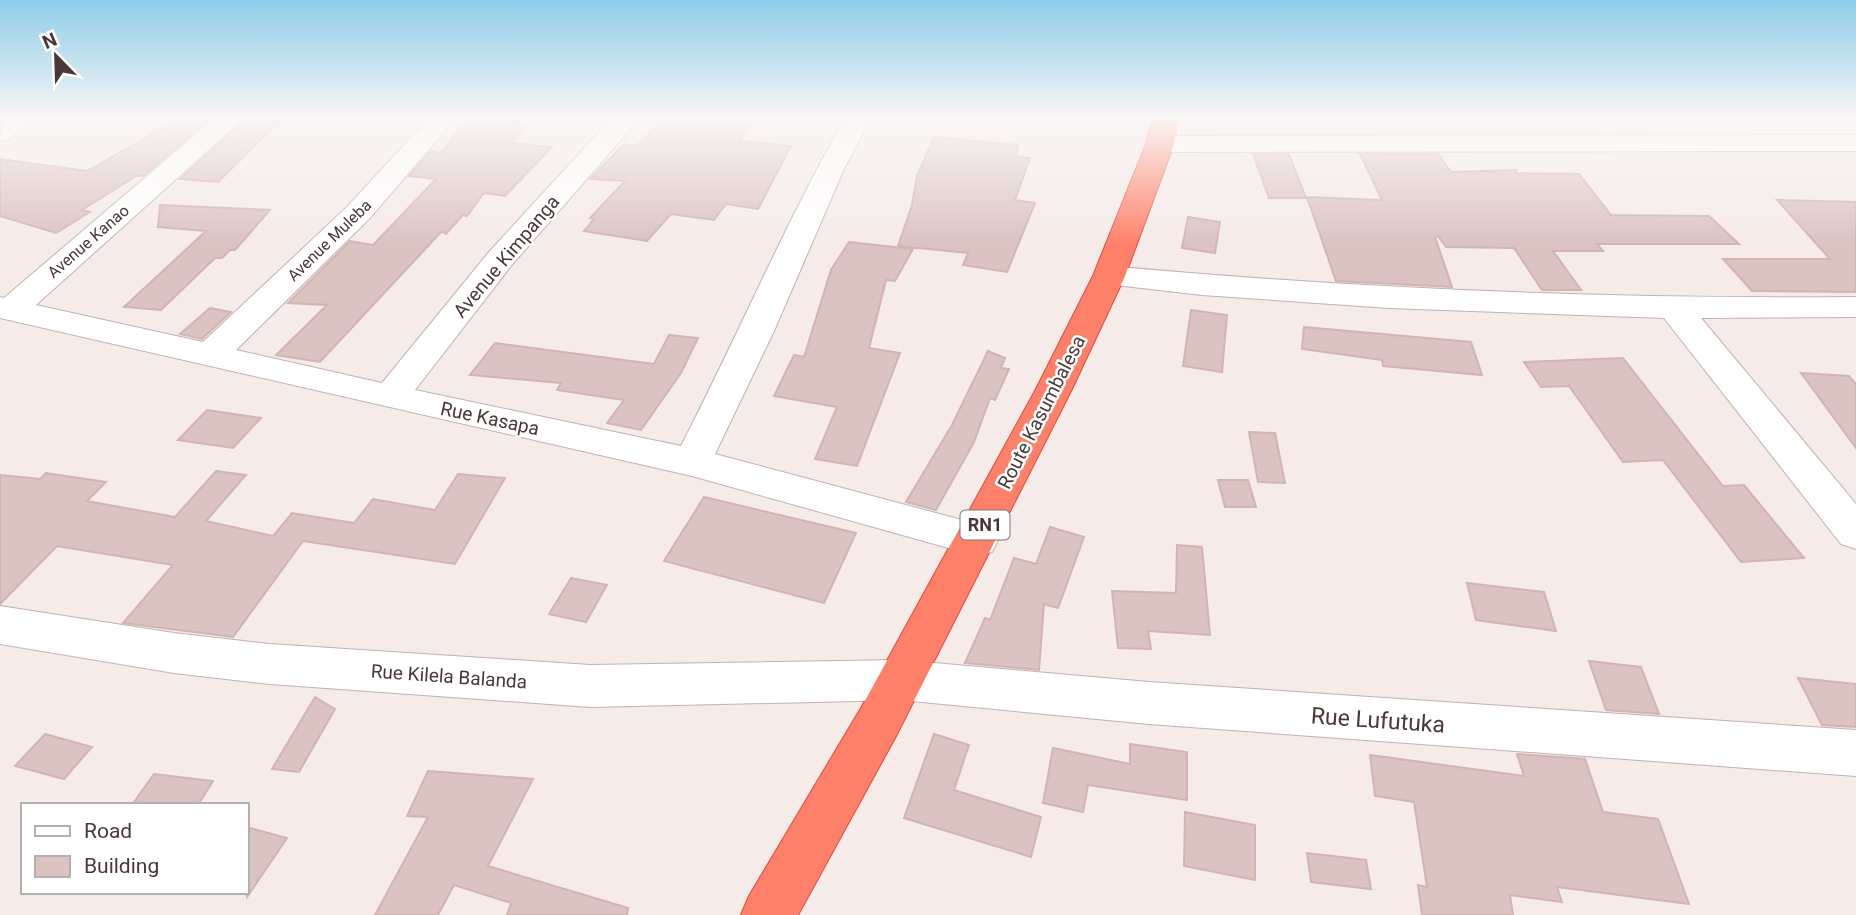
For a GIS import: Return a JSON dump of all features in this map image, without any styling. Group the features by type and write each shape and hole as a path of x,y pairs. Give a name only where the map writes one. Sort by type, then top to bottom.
{"highway":[{"name":"Route Kasumbalesa","path":"768,915 977,540 1109,276 1152,161"}],"street":[{"name":"Avenue Kanao","path":"5,308 180,161"},
{"name":"Avenue Muleba","path":"209,355 358,212 404,161"},
{"name":"Avenue Kimpanga","path":"390,397 500,259 589,161"},
{"path":"692,461 757,331 835,161"},
{"path":"1109,276 1391,300 1676,310 1856,307"},
{"name":"Rue Kasapa","path":"5,308 390,397 692,461 977,540"},
{"path":"1676,310 1856,533"},
{"name":"Rue Kilela Balanda","path":"0,625 174,653 270,664 590,686 901,680"},
{"name":"Rue Lufutuka","path":"901,680 1149,703 1719,741 1856,754"}],"building":[{"path":"0,161 87,171 105,161 161,161 143,176 136,176 82,210 90,212 56,233 0,216"},
{"path":"200,161 240,161 218,182 180,179"},
{"path":"422,161 539,161 505,196 484,193 467,216 463,215 446,234 442,231 320,362 276,355 327,305 288,303 350,241 373,245 436,179 409,176"},
{"path":"608,161 783,161 758,209 726,204 714,220 671,214 647,241 584,231 594,219 590,218 625,181 590,179"},
{"path":"924,161 1029,161 1015,200 1035,203 1007,272 963,265 968,253 898,246 912,205 917,176"},
{"path":"1255,161 1292,161 1306,198 1269,198"},
{"path":"1363,161 1443,161 1451,172 1516,170 1516,173 1579,174 1611,215 1709,216 1739,244 1597,244 1603,251 1553,251 1581,290 1542,290 1514,248 1446,247 1438,236 1435,237 1452,287 1336,281 1307,197 1382,200"},
{"path":"1777,200 1856,202 1856,292 1752,291 1723,259 1830,259"},
{"path":"160,205 270,210 235,250 230,250 222,258 215,258 161,310 124,307 206,231 158,227"},
{"path":"1188,217 1220,222 1215,253 1182,248"},
{"path":"849,242 913,249 895,281 886,280 869,348 900,353 857,466 815,459 837,407 774,396 794,355 804,357 831,270"},
{"path":"210,308 231,312 202,339 180,334"},
{"path":"1191,310 1227,315 1222,372 1183,366"},
{"path":"1304,327 1471,342 1482,375 1383,366 1382,360 1302,349"},
{"path":"669,335 698,338 681,373 641,430 607,423 624,400 557,390 561,383 470,375 495,343 654,364"},
{"path":"988,351 1005,358 1001,368 1009,369 995,400 990,398 974,442 936,510 906,502 952,425"},
{"path":"1623,358 1723,486 1744,485 1804,558 1741,562 1663,460 1623,462 1569,386 1541,387 1524,362"},
{"path":"1801,373 1849,376 1856,384 1856,448"},
{"path":"207,410 261,418 233,448 178,440"},
{"path":"1249,432 1275,433 1285,483 1258,482"},
{"path":"216,471 246,475 206,521 273,536 292,513 354,523 373,499 435,510 458,474 505,478 455,564 303,541 233,637 123,623 173,565 57,546 0,604 0,475 40,479 46,473 106,482 87,501 175,517"},
{"path":"1218,480 1248,480 1256,507 1225,507"},
{"path":"704,497 856,533 824,603 664,561"},
{"path":"1050,527 1084,537 1058,608 1044,604 1039,670 965,663 985,618 990,620 1014,558 1036,564"},
{"path":"1177,545 1202,547 1210,635 1148,631 1151,649 1118,648 1112,591 1176,593"},
{"path":"571,578 607,585 586,622 549,614"},
{"path":"1467,583 1544,592 1556,631 1476,620"},
{"path":"1589,661 1641,667 1659,714 1606,710"},
{"path":"1798,678 1856,684 1856,727 1822,725"},
{"path":"315,697 335,709 299,772 272,769"},
{"path":"45,734 92,747 64,779 15,766"},
{"path":"934,734 969,745 954,790 1041,817 1031,857 904,818"},
{"path":"1130,744 1187,752 1187,800 1088,785 1083,812 1043,803 1053,748 1130,764"},
{"path":"1517,754 1585,759 1603,812 1658,819 1689,904 1557,887 1562,902 1510,895 1513,915 1422,915 1418,885 1427,887 1414,802 1375,796 1370,755 1524,776"},
{"path":"428,771 533,779 488,866 628,908 627,915 507,915 511,903 454,885 438,915 375,915 428,817 407,816"},
{"path":"154,774 213,781 199,803 133,803"},
{"path":"1185,812 1255,825 1255,880 1184,866"},
{"path":"248,827 287,838 247,897"},
{"path":"1307,853 1366,860 1371,889 1311,882"}]}
